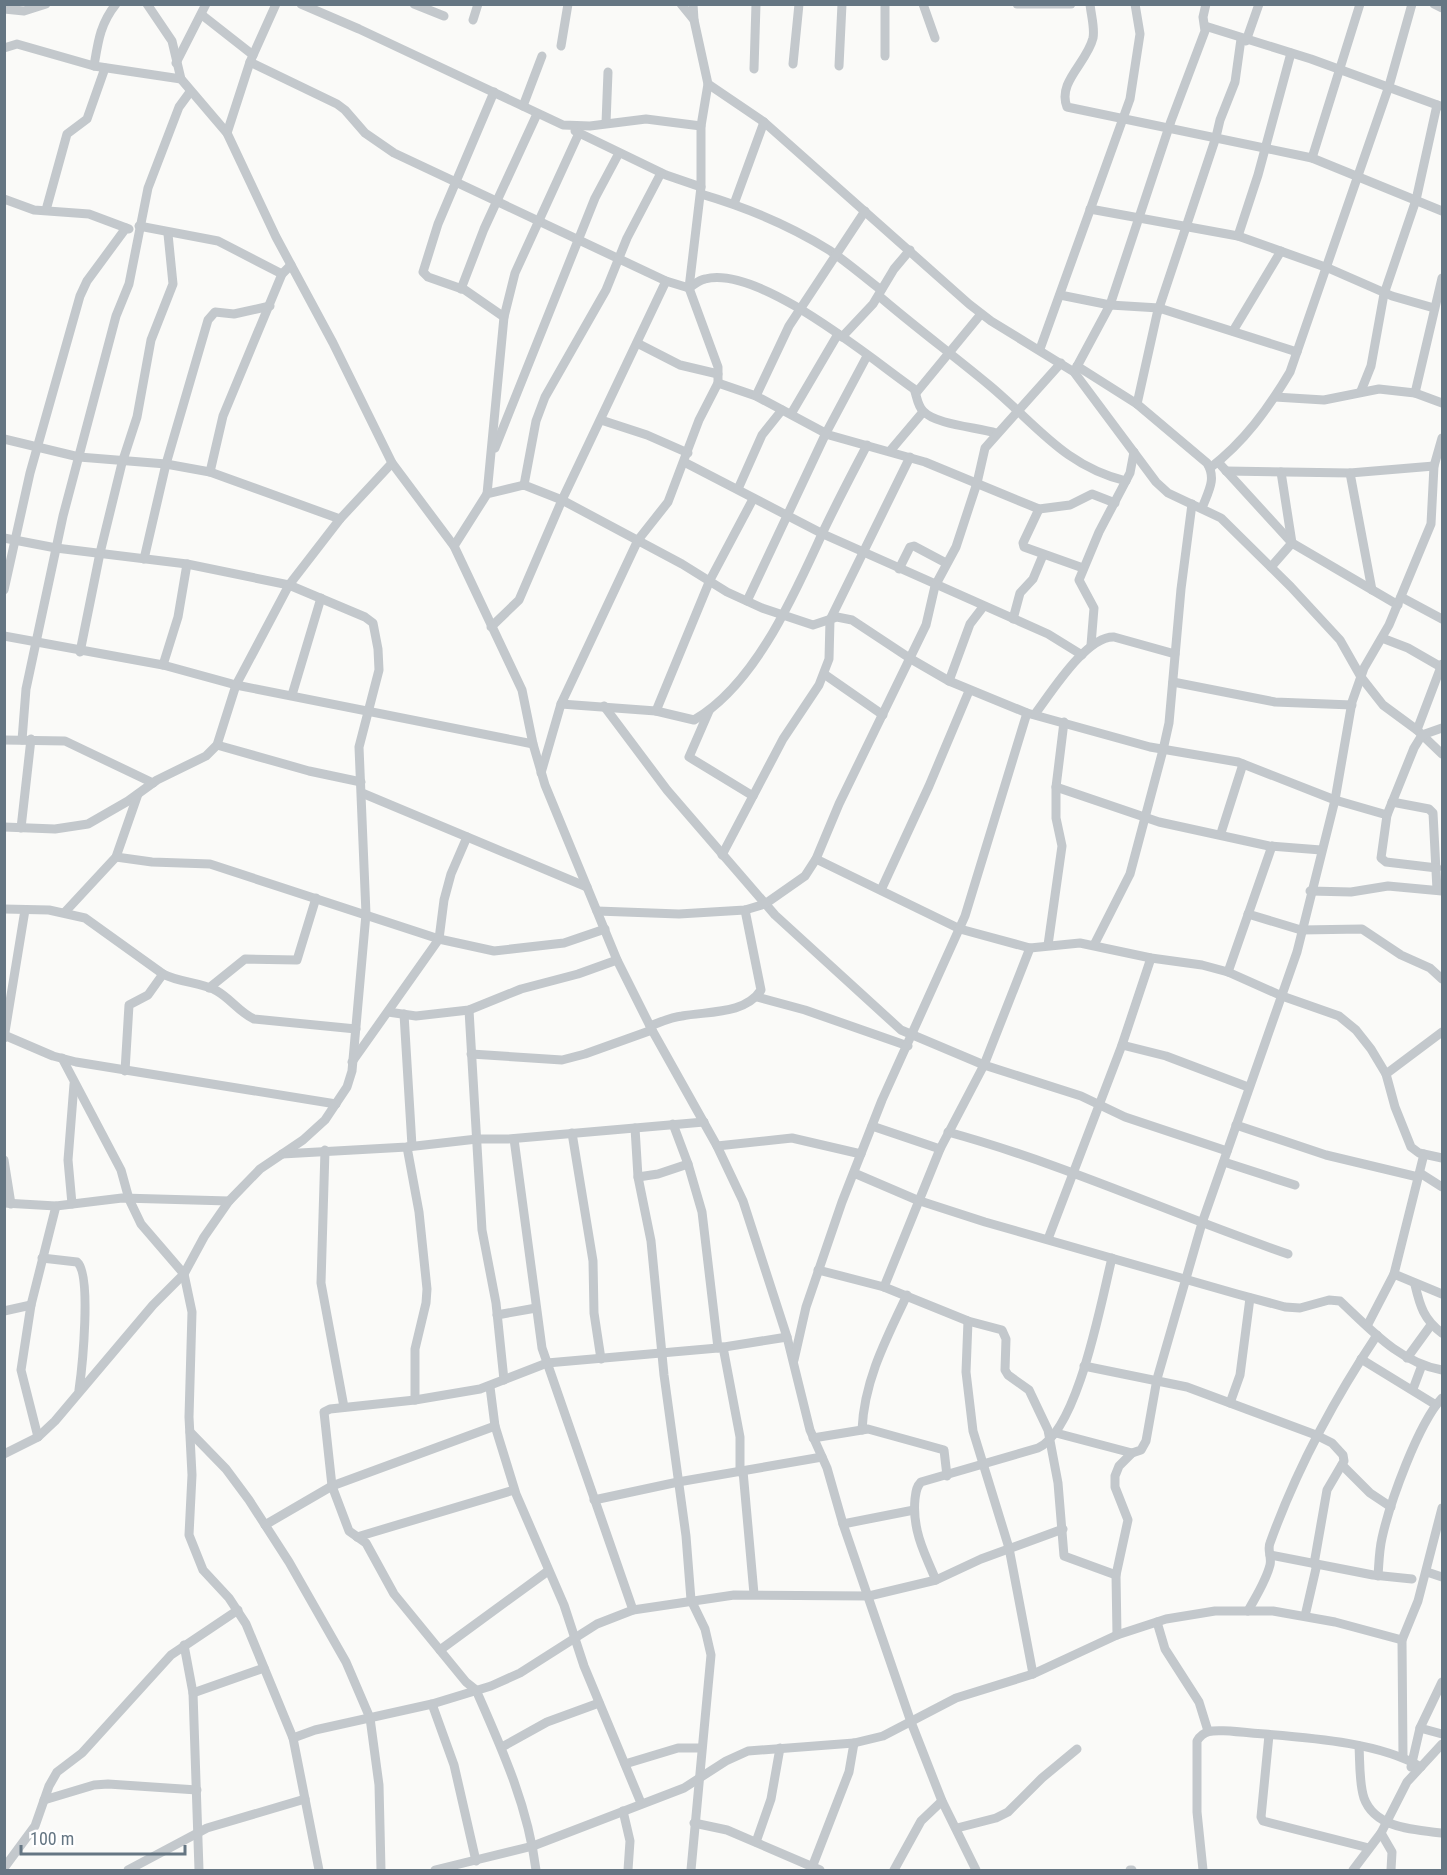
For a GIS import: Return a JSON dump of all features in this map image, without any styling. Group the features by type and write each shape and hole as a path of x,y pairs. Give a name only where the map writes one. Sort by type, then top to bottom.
{"street":[{"path":"4,9 24,11 46,4"},
{"path":"94,66 98,35 102,24 116,4"},
{"path":"147,4 171,41 181,79 227,133 291,265 364,402 392,463 454,546 522,690 533,744 542,773 617,960 651,1028 717,1146 750,1219 787,1337 813,1438 822,1457 911,1722 942,1801 976,1870"},
{"path":"176,63 206,4"},
{"path":"227,133 252,58 276,4"},
{"path":"301,4 494,92 661,173 773,220 835,255 880,293 917,330 1018,409 1044,436 1089,470 1126,482"},
{"path":"414,4 444,16"},
{"path":"474,20 478,4"},
{"path":"561,46 568,4"},
{"path":"542,773 561,704 638,540 668,502 699,420 718,378 689,288 701,191 701,126 708,84 694,20 693,4"},
{"path":"754,69 756,4"},
{"path":"793,64 799,4"},
{"path":"839,66 842,4"},
{"path":"885,4 885,56"},
{"path":"924,4 935,38"},
{"path":"1017,4 1071,4"},
{"path":"1090,4 1094,35 1087,56 1065,87 1066,104 1075,110 1312,158 1443,211"},
{"path":"1040,349 1130,99 1139,51 1140,22 1135,4"},
{"path":"1076,369 1110,305 1205,26 1203,17 1206,4"},
{"path":"1137,404 1159,308 1220,120 1235,82 1244,40 1259,4"},
{"path":"1312,158 1360,4"},
{"path":"1094,945 1130,874 1163,750 1197,506 1212,483 1214,465 1231,452 1275,397 1290,372 1310,310 1328,268 1359,177 1389,86 1412,4"},
{"path":"1434,4 1443,8"},
{"path":"679,5 694,20"},
{"path":"202,15 252,58 337,104 379,144 666,281 689,288 703,279 741,282 760,288 840,335 916,393 923,411 940,421 996,433"},
{"path":"1205,26 1389,86 1440,106 1416,200 1384,294 1371,366 1361,391"},
{"path":"4,48 23,45 58,58 94,66 181,79"},
{"path":"1238,236 1291,53"},
{"path":"523,106 542,56"},
{"path":"46,210 67,134 87,119 105,68"},
{"path":"606,123 608,72"},
{"path":"708,84 764,122 981,314 1061,363 1076,369 1137,404 1214,465 1226,471 1292,543 1372,590 1443,619"},
{"path":"21,828 27,739 26,689 56,548 116,316 129,284 138,229 148,188 178,107 190,92"},
{"path":"494,92 438,224 423,272 428,277 461,289 504,317"},
{"path":"461,289 537,114"},
{"path":"563,125 590,126 646,119 701,126"},
{"path":"734,204 764,122"},
{"path":"454,546 487,494 504,317 515,273 579,133"},
{"path":"491,458 557,287 580,240 595,198 619,153"},
{"path":"524,485 536,421 545,398 590,320 621,259 627,238 661,173"},
{"path":"4,199 27,208 89,214 126,228 195,235 218,241 282,274"},
{"path":"1090,209 1113,211 1140,219 1238,236 1328,268 1384,294 1437,311"},
{"path":"756,396 782,338 865,211"},
{"path":"4,590 17,541 30,473 80,296 87,281 126,228"},
{"path":"80,652 100,553 122,463 137,417 151,340 173,284 168,234"},
{"path":"738,489 762,435 787,412 840,335 880,293 894,269 910,250"},
{"path":"1233,331 1281,251"},
{"path":"210,472 223,416 282,274 291,265"},
{"path":"1415,393 1437,311 1443,278"},
{"path":"491,627 519,600 562,500 666,281"},
{"path":"1060,295 1110,305 1159,308 1297,352"},
{"path":"144,559 166,464 211,315 220,312 246,312 270,306"},
{"path":"916,393 981,314"},
{"path":"637,344 756,396 826,434 910,457 1039,509 1070,505 1092,494 1114,503"},
{"path":"747,601 786,515 867,356"},
{"path":"597,911 679,914 745,910 765,904 805,876 816,859 839,804 926,625 935,586 956,547 977,483 985,448 1061,363"},
{"path":"1076,369 1156,482 1168,493 1221,518 1340,640 1361,677 1383,705 1420,732 1443,754"},
{"path":"1275,397 1324,400 1380,389 1415,393 1443,403"},
{"path":"890,451 923,411"},
{"path":"601,420 647,435 753,499 935,586 1048,634 1082,655"},
{"path":"1117,1635 1116,1575 1128,1520 1115,1487 1115,1476 1119,1466 1132,1453 1141,1450 1146,1441 1157,1380 1202,1223 1248,1087 1282,996 1301,930 1335,800 1352,705 1361,677 1400,601 1431,525 1434,466 1443,438"},
{"path":"4,440 79,457 122,463 166,464 210,472 340,519"},
{"path":"561,704 656,711 694,720 710,709 748,669 784,616 867,445"},
{"path":"1091,645 1094,608 1089,595 1079,584 1083,568 1126,482 1133,464 1134,452"},
{"path":"722,855 783,739 824,674 829,659 830,620 910,457"},
{"path":"4,827 55,829 88,824 153,783 206,756 216,745 236,685 289,585 340,519 392,463"},
{"path":"1226,471 1350,473 1434,466"},
{"path":"1271,567 1292,543 1281,472"},
{"path":"1350,473 1372,590"},
{"path":"487,494 524,485 562,500 747,601 813,625 842,616 949,681 1031,713 1163,750 1243,764 1335,800 1387,814"},
{"path":"656,711 710,580 753,499"},
{"path":"1039,509 1023,545 1043,555 1083,568"},
{"path":"4,538 56,548 187,564 289,585 365,617 376,628 379,670 359,747 366,914 350,1078 325,1120 303,1140 260,1169 229,1201 204,1237 184,1274 153,1305 55,1421 38,1437 4,1454"},
{"path":"899,569 910,547 914,546 946,563"},
{"path":"1013,619 1020,593 1033,579 1043,555"},
{"path":"163,666 178,617 187,564"},
{"path":"291,695 321,598"},
{"path":"949,681 970,624 983,607"},
{"path":"4,636 163,666 236,685 533,744"},
{"path":"794,1362 806,1306 818,1270 872,1126 960,928 1031,713 1091,645 1114,636 1175,654"},
{"path":"1382,638 1442,665 1438,692 1387,814 1383,861 1437,868"},
{"path":"824,674 884,715"},
{"path":"1173,682 1275,702 1352,705"},
{"path":"881,890 929,786 969,690"},
{"path":"604,706 667,790 765,904 884,1017 912,1037 938,1044 984,1065 1081,1096 1099,1106 1227,1151"},
{"path":"710,709 689,757 753,796"},
{"path":"1048,945 1062,846 1056,818 1056,787 1064,722"},
{"path":"1420,732 1443,728"},
{"path":"4,740 64,741 153,783"},
{"path":"216,745 309,771 361,782"},
{"path":"1221,833 1243,764"},
{"path":"1056,787 1145,818 1272,846 1321,850"},
{"path":"362,793 587,887"},
{"path":"65,912 116,857 138,794"},
{"path":"1310,891 1351,892 1388,886 1440,891 1437,868 1440,843 1432,811 1392,802"},
{"path":"352,1062 439,939 444,900 451,874 467,837"},
{"path":"1228,972 1272,846"},
{"path":"116,857 152,862 210,864 439,939 494,951 564,943 604,929"},
{"path":"816,859 960,928 1030,948 1068,943 1094,945 1151,958 1202,965 1228,972 1282,996 1339,1016 1356,1030 1371,1048 1386,1074 1395,1107 1411,1147 1424,1154 1443,1158"},
{"path":"209,988 245,959 297,960 316,898"},
{"path":"4,909 65,912 85,918 163,974 175,980 209,988 255,1019 356,1029"},
{"path":"25,910 5,1036 62,1058 125,1071 336,1104"},
{"path":"745,910 761,990 757,997"},
{"path":"1248,914 1301,930 1362,929 1401,955 1430,968 1443,979"},
{"path":"884,1287 917,1200 939,1149 984,1065 1030,948"},
{"path":"1048,1239 1122,1045 1151,958"},
{"path":"388,1012 416,1016 469,1010 521,988 578,974 617,960"},
{"path":"125,1071 129,1005 148,995 163,974"},
{"path":"471,1054 562,1060 683,1015 716,1013 757,997 805,1010 908,1046"},
{"path":"469,1010 482,1230 497,1315 504,1380"},
{"path":"404,1014 409,1147 427,1289 415,1349 416,1400"},
{"path":"1386,1074 1443,1032"},
{"path":"1122,1045 1166,1056 1248,1087"},
{"path":"62,1058 121,1170 129,1199 141,1224 184,1274 192,1312 190,1431 192,1475 189,1535 203,1570 238,1610 292,1737 319,1870"},
{"path":"72,1204 68,1160 75,1084"},
{"path":"280,1154 409,1147 477,1139 514,1139 704,1122"},
{"path":"672,1125 688,1164 702,1212 720,1347 740,1437 754,1594"},
{"path":"1236,1125 1326,1155 1419,1175 1443,1186"},
{"path":"872,1126 939,1149"},
{"path":"635,1128 638,1177 651,1241 690,1600 705,1629 711,1655 691,1870"},
{"path":"948,1132 999,1146 1072,1174 1124,1190 1202,1223 1288,1254"},
{"path":"573,1133 593,1261 594,1313 601,1359"},
{"path":"717,1146 792,1138 861,1154"},
{"path":"514,1139 534,1273 536,1308 547,1363 633,1610"},
{"path":"325,1150 321,1283 344,1407"},
{"path":"1367,1326 1394,1274 1424,1154"},
{"path":"4,1160 8,1204 56,1206 129,1199 229,1201"},
{"path":"1224,1162 1295,1185"},
{"path":"638,1177 658,1174 688,1164"},
{"path":"854,1173 917,1200 1250,1298 1300,1308 1335,1300 1407,1359 1443,1370"},
{"path":"38,1437 21,1370 31,1305 56,1206"},
{"path":"42,1258 77,1262 81,1265 85,1307 79,1390"},
{"path":"936,1580 921,1548 914,1510 919,1484 1038,1448 1050,1442 1065,1422 1084,1366 1112,1258"},
{"path":"818,1270 884,1287 968,1321 1002,1330 1005,1334 1005,1370 1008,1375 1029,1390 1048,1430 1057,1476 1064,1556 1116,1575"},
{"path":"1394,1274 1415,1285 1443,1294"},
{"path":"1415,1285 1422,1309 1431,1325 1443,1333"},
{"path":"862,1430 864,1405 872,1371 907,1295"},
{"path":"1230,1403 1239,1375 1250,1298"},
{"path":"4,1311 31,1305"},
{"path":"497,1315 536,1308"},
{"path":"968,1321 966,1372 973,1431 1009,1548 1033,1674"},
{"path":"1407,1359 1431,1325"},
{"path":"1248,1611 1268,1571 1270,1555 1268,1546 1316,1435 1377,1335"},
{"path":"536,1870 532,1846 502,1747 476,1690 394,1594 366,1543 349,1531 332,1486 323,1415 326,1410 416,1400 490,1387 547,1363 720,1347 787,1337"},
{"path":"1361,1359 1439,1401 1417,1440 1391,1507 1382,1538 1378,1575"},
{"path":"1413,1389 1422,1365"},
{"path":"1084,1366 1157,1380 1220,1397 1230,1403 1316,1435 1332,1443 1343,1455 1342,1465 1327,1490 1316,1564 1305,1616"},
{"path":"490,1387 495,1426 514,1490 641,1803"},
{"path":"265,1526 332,1486 495,1426"},
{"path":"813,1438 862,1430 899,1436 942,1449 945,1452 947,1476"},
{"path":"190,1431 226,1469 265,1526 346,1662 370,1718 379,1785 381,1870"},
{"path":"1056,1433 1132,1453"},
{"path":"594,1500 678,1482 822,1457"},
{"path":"1342,1465 1370,1493 1391,1507"},
{"path":"357,1536 514,1490"},
{"path":"1402,1757 1402,1640 1438,1546 1443,1508"},
{"path":"843,1524 914,1510"},
{"path":"292,1737 432,1704 476,1690 520,1673 597,1624 633,1610 690,1600 754,1594 869,1596 936,1580 1009,1548 1062,1529"},
{"path":"1270,1555 1412,1579"},
{"path":"440,1650 548,1571"},
{"path":"1427,1572 1443,1577"},
{"path":"4,1868 35,1826 57,1772 82,1754 171,1655 238,1610"},
{"path":"435,1870 532,1846 684,1788 748,1751 854,1743 883,1736 956,1698 1033,1674 1117,1635 1157,1622 1215,1611 1273,1611 1305,1616 1402,1640"},
{"path":"1157,1622 1165,1649 1199,1702 1208,1731"},
{"path":"184,1646 193,1693 199,1870"},
{"path":"193,1693 264,1668"},
{"path":"1417,1764 1420,1728 1443,1682"},
{"path":"502,1747 547,1722 599,1702"},
{"path":"432,1704 454,1765 476,1861"},
{"path":"1420,1728 1443,1734"},
{"path":"1203,1870 1197,1812 1197,1741 1202,1734 1208,1731 1269,1735 1359,1746 1402,1757 1417,1764"},
{"path":"1269,1735 1261,1817 1263,1821 1369,1848"},
{"path":"694,1822 727,1830 815,1869 849,1772 854,1743"},
{"path":"1353,1870 1381,1833 1417,1764 1443,1744"},
{"path":"1359,1746 1363,1795 1366,1803 1387,1823 1413,1830 1443,1833"},
{"path":"625,1764 678,1748 701,1748"},
{"path":"756,1842 771,1799 780,1748"},
{"path":"957,1828 996,1818 1008,1812 1042,1778 1077,1749"},
{"path":"44,1800 94,1785 108,1784 197,1790"},
{"path":"128,1870 199,1833 305,1799"},
{"path":"894,1870 921,1821 942,1801"},
{"path":"623,1811 630,1841 628,1870"},
{"path":"1381,1833 1392,1852 1391,1870"}]}
